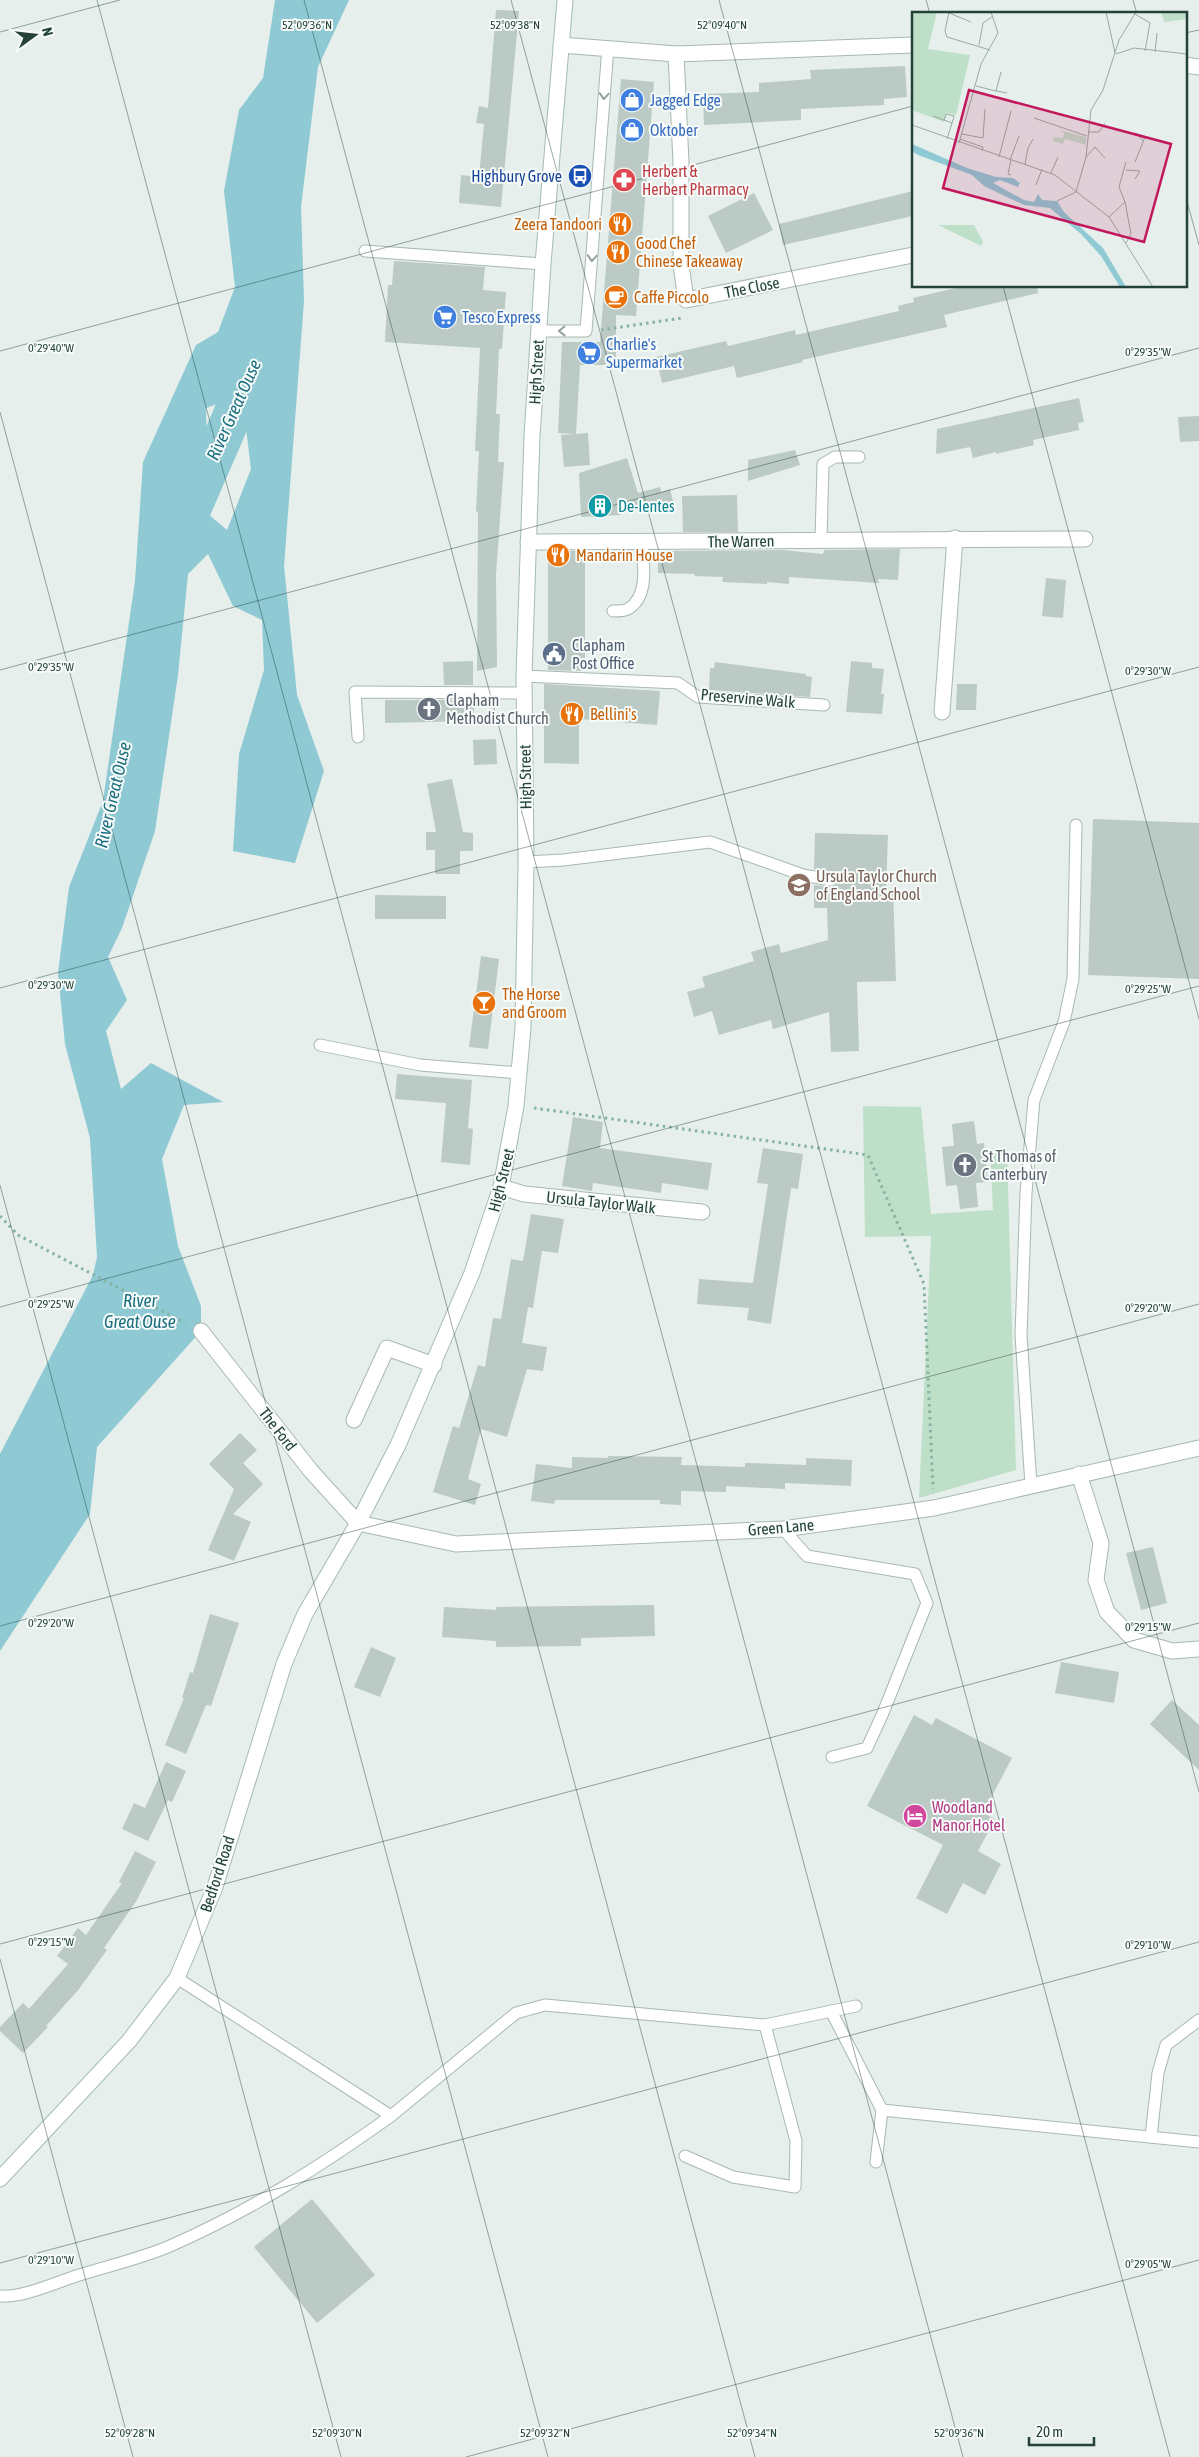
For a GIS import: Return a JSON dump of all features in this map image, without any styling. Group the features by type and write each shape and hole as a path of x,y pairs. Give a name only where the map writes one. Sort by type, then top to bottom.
{"street":[{"name":"High Street","path":"358,1523 398,1445 434,1365 472,1272 501,1187 516,1106 526,962 524,676 528,542 538,331 565,0"},
{"path":"562,45 608,47 676,54 912,45"},
{"name":"The Close","path":"676,54 681,163 681,264 686,300 912,255"},
{"path":"1186,65 1199,67"},
{"path":"942,712 955,538"},
{"name":"The Warren","path":"528,542 955,538 1086,539"},
{"name":"Ursula Taylor Walk","path":"501,1187 524,1194 702,1212"},
{"name":"The Ford","path":"201,1331 311,1471 358,1523"},
{"path":"354,1420 387,1348 434,1365"},
{"name":"Green Lane","path":"358,1523 456,1544 783,1529 934,1508 1199,1448"},
{"path":"1079,1474 1101,1543 1096,1580 1107,1612 1134,1640 1172,1651 1199,1649"},
{"name":"Bedford Road","path":"0,2179 130,2041 177,1978 215,1887 284,1664 305,1614 358,1523"}],"lane":[{"path":"538,331 586,331 608,47"},
{"path":"365,250 543,264"},
{"path":"821,540 823,464 834,457 859,457"},
{"path":"613,611 628,609 638,598 644,580 642,542"},
{"name":"Preservine Walk","path":"524,676 678,683 698,697 824,705"},
{"path":"358,737 355,692 524,692"},
{"path":"1031,1485 1021,1335 1026,1193 1034,1100 1064,1022 1073,979 1076,825"},
{"path":"526,862 563,860 710,842 803,876 831,880"},
{"path":"320,1045 420,1065 519,1073"},
{"path":"783,1529 807,1556 915,1574 927,1603 867,1748 832,1757"},
{"path":"177,1978 391,2116"},
{"path":"0,2296 23,2293 168,2247 255,2205 320,2166 391,2116 516,2013 544,2005 765,2025 856,2006"},
{"path":"831,2011 882,2110 876,2162"},
{"path":"1151,2137 1158,2073 1166,2045 1199,2020"},
{"path":"685,2156 733,2177 795,2187 796,2141 765,2025"},
{"path":"882,2110 1199,2142"}],"path":[{"path":"586,331 684,318"},
{"path":"516,1106 868,1154 924,1284 934,1508"},
{"path":"0,1216 18,1235 201,1331"}],"green space":[{"path":"863,1106 921,1107 931,1214 993,1210 990,1149 1007,1148 1016,1470 919,1498 931,1236 865,1237"}],"water":[{"name":"River Great Ouse","path":"275,0 349,0 318,67 301,207 304,301 284,566 297,695 324,771 295,863 233,851 239,754 264,670 262,620 233,606 208,554 188,574 178,675 155,831 122,928 108,957 127,1000 106,1031 121,1089 151,1063 223,1102 184,1105 162,1159 178,1246 201,1306 201,1331 97,1447 90,1514 0,1651 0,1454 93,1275 97,1257 90,1138 65,1044 58,973 69,887 103,801 135,581 143,462 196,345 218,332 235,287 224,191 239,110 263,78","holes":["242,395 251,469 227,530 208,514 206,408"]}],"building":[{"path":"496,10 519,11 501,207 459,203 461,175 479,177 484,124 476,123 479,106 488,108"},
{"path":"905,66 907,97 884,99 884,105 801,109 801,120 704,125 703,94 759,92 759,83 811,79 810,70"},
{"path":"621,79 654,82 636,316 616,315 616,365 580,365 576,434 588,433 590,465 564,467 561,435 574,434 558,433 562,342 600,342"},
{"path":"912,191 912,216 783,245 779,224"},
{"path":"754,193 773,230 726,253 708,216"},
{"path":"394,261 485,267 483,290 506,292 502,349 499,349 496,414 500,414 498,462 504,462 496,575 497,667 477,671 478,512 476,511 479,451 475,451 480,348 385,342 388,285 392,285"},
{"path":"956,288 1037,288 1038,293 944,315 947,327 802,360 803,362 737,378 734,366 662,383 656,357 726,341 728,346 795,330 796,335 899,311 898,306 914,302 913,298"},
{"path":"1079,398 1084,422 1078,423 1079,430 1033,440 1034,445 973,458 970,447 936,454 937,429"},
{"path":"1199,416 1199,441 1180,442 1178,417"},
{"path":"795,450 800,465 748,481 748,460"},
{"path":"627,458 638,493 660,487 661,492 670,489 675,509 620,511 621,515 581,517 579,473"},
{"path":"737,495 738,532 683,532 682,496"},
{"path":"900,549 898,580 878,579 879,583 789,577 789,584 722,582 723,577 658,573 658,551 783,550 823,554 824,550"},
{"path":"548,551 585,551 585,671 548,670"},
{"path":"1046,578 1066,580 1063,618 1042,616"},
{"path":"473,661 473,685 444,685 443,662"},
{"path":"851,661 872,663 872,668 884,669 881,694 884,694 882,714 846,712"},
{"path":"715,662 806,674 806,676 812,677 810,697 709,690 710,668 714,668"},
{"path":"544,684 660,691 657,725 579,719 579,764 544,763"},
{"path":"957,684 977,684 976,710 956,710"},
{"name":"Clapham Methodist Church","path":"385,700 474,700 474,721 385,723"},
{"path":"496,739 497,764 474,765 473,740"},
{"path":"452,779 463,832 473,833 473,851 460,851 460,874 435,874 435,850 426,850 426,832 436,832 427,784"},
{"path":"1093,819 1199,823 1199,979 1088,975"},
{"path":"815,833 888,835 886,889 893,889 896,981 857,982 859,1051 831,1052 829,1012 773,1029 771,1020 719,1035 712,1011 694,1017 687,992 705,987 702,977 754,961 751,952 779,944 781,953 828,940 827,908 814,908 814,885 833,887 837,884 838,878 833,873 814,869"},
{"path":"375,895 446,896 446,919 375,919"},
{"name":"The Horse and Groom","path":"481,956 499,959 488,1049 469,1047"},
{"path":"397,1074 472,1080 468,1128 473,1129 470,1165 441,1162 446,1103 395,1099"},
{"path":"573,1117 603,1122 600,1148 712,1163 708,1190 662,1183 661,1193 593,1183 592,1191 562,1186"},
{"name":"St Thomas of Canterbury","path":"974,1121 977,1144 984,1143 988,1182 976,1183 978,1207 960,1209 957,1185 946,1186 942,1147 954,1146 952,1124"},
{"path":"763,1148 803,1154 798,1189 791,1188 771,1324 747,1320 749,1308 697,1304 699,1279 753,1283 768,1184 757,1183"},
{"path":"531,1214 564,1219 558,1253 542,1251 533,1308 528,1307 522,1343 547,1347 543,1371 527,1369 507,1437 481,1429 468,1479 481,1484 475,1505 433,1492 453,1426 459,1428 478,1365 485,1367 493,1318 501,1319 511,1259 523,1261"},
{"path":"240,1433 257,1450 243,1463 263,1484 233,1514 251,1522 234,1561 208,1550 234,1489 209,1464"},
{"path":"608,1456 682,1457 681,1465 745,1467 745,1463 806,1465 806,1458 852,1460 851,1486 785,1483 785,1489 726,1486 726,1492 681,1491 681,1505 660,1504 660,1500 555,1500 554,1504 531,1501 536,1464 572,1468 572,1457 608,1458"},
{"path":"1153,1547 1167,1603 1141,1610 1126,1553"},
{"path":"654,1605 655,1636 581,1638 581,1646 496,1647 496,1641 442,1637 444,1607 496,1610 496,1607"},
{"path":"210,1614 239,1623 211,1706 206,1705 186,1754 165,1745 184,1698 182,1698 190,1672 193,1673"},
{"path":"371,1647 396,1658 380,1697 354,1687"},
{"path":"1061,1662 1119,1672 1114,1703 1055,1693"},
{"path":"1172,1700 1199,1725 1199,1770 1150,1724"},
{"name":"Woodland Manor Hotel","path":"914,1715 932,1725 936,1718 1012,1758 983,1813 995,1819 978,1851 1001,1864 985,1895 963,1883 947,1914 916,1898 943,1845 867,1806"},
{"path":"166,1762 186,1771 172,1802 168,1800 148,1841 122,1829 134,1803 145,1808"},
{"path":"135,1851 156,1862 137,1900 104,1948 107,1950 79,1989 46,2026 48,2027 23,2053 0,2031 0,2027 23,2003 29,2009 68,1964 57,1956 78,1928 86,1935 122,1883 119,1882"},
{"path":"312,2199 375,2275 317,2323 254,2247"}],"waterway":[{"name":"River Great Ouse","path":"186,522 262,347"}],"place":[{"name":"Jagged Edge","path":"632,100"},
{"name":"Oktober","path":"632,130"},
{"name":"Highbury Grove","path":"580,176"},
{"name":"Herbert & Herbert Pharmacy","path":"624,180"},
{"name":"Zeera Tandoori","path":"620,224"},
{"name":"Good Chef Chinese Takeaway","path":"618,252"},
{"name":"Caffe Piccolo","path":"616,297"},
{"name":"Tesco Express","path":"445,317"},
{"name":"Charlie's Supermarket","path":"589,353"},
{"name":"De-Ientes","path":"600,506"},
{"name":"Mandarin House","path":"558,555"},
{"name":"Clapham Post Office","path":"554,654"},
{"name":"Clapham Methodist Church","path":"429,709"},
{"name":"Bellini's","path":"572,714"},
{"name":"Ursula Taylor Church of England School","path":"799,885"},
{"name":"The Horse and Groom","path":"484,1003"},
{"name":"St Thomas of Canterbury","path":"965,1165"},
{"name":"Woodland Manor Hotel","path":"915,1816"}]}
